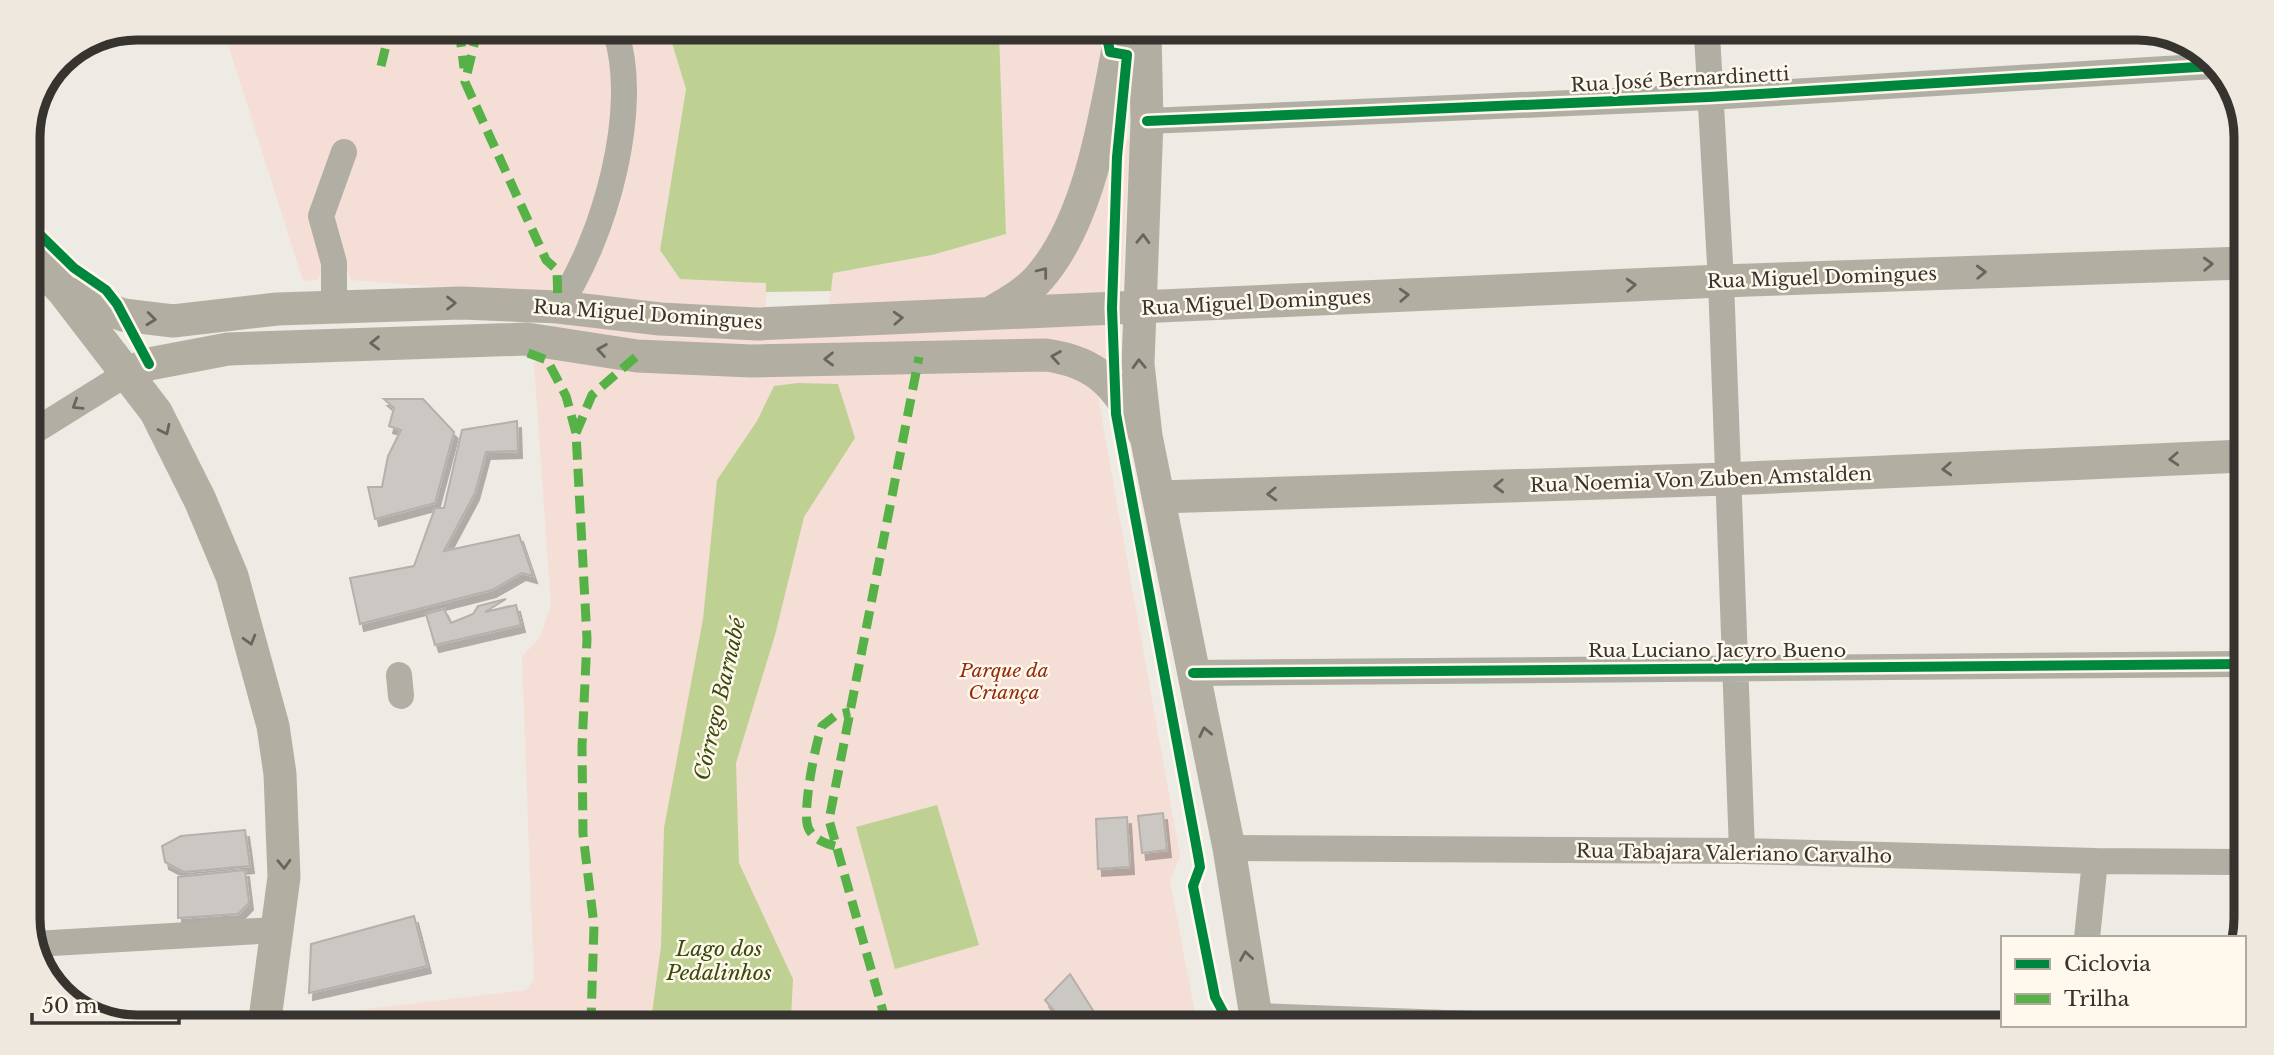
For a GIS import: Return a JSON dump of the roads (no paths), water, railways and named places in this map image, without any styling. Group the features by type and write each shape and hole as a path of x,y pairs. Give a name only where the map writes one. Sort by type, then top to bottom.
{"main road":[{"path":"989,313 1012,301 1039,279 1064,243 1083,198 1095,156 1119,40"},
{"path":"1145,40 1147,121 1138,364 1146,436 1229,848 1255,1015"},
{"name":"Rua Miguel Domingues","path":"63,291 123,315 161,320 334,306 461,303 558,306 660,319 757,324 1721,281 2234,263"},
{"path":"40,266 63,291 156,412 200,500 232,576 274,726 281,774 284,877 265,1015"},
{"name":"Rua Miguel Domingues","path":"127,374 149,364 228,349 527,339 637,356 751,360 1046,355 1085,364 1116,387 1146,436"},
{"name":"Rua Noemia Von Zuben Amstalden","path":"1159,497 1727,479 2234,456"}],"street":[{"path":"558,306 576,280 610,188 625,97 616,40"},
{"path":"1707,40 1721,281 1742,851"},
{"name":"Rua José Bernardinetti","path":"1147,121 1709,97 2203,67"},
{"path":"334,306 334,263 321,216 344,152"},
{"name":"Rua Miguel Domingues","path":"40,428 127,374"},
{"name":"Rua Luciano Jacyro Bueno","path":"1193,673 2234,664"},
{"name":"Rua Tabajara Valeriano Carvalho","path":"1229,848 1742,851 2095,862 2234,862"},
{"path":"2087,936 2095,862"},
{"path":"44,944 275,930"}],"water":[{"path":"671,40 999,40 1006,234 932,255 833,273 831,291 766,292 766,283 680,279 660,250 686,89"},
{"name":"Lago dos Pedalinhos","path":"798,383 838,384 855,438 804,517 775,635 736,763 739,863 793,979 791,1015 652,1015 661,946 664,828 703,619 717,480 757,421 774,386"},
{"path":"937,805 979,945 895,969 856,827"}],"park label":[{"name":"Parque da Criança","path":"1004,681"}],"water label":[{"name":"Córrego Barnabé","path":"720,699"}]}
